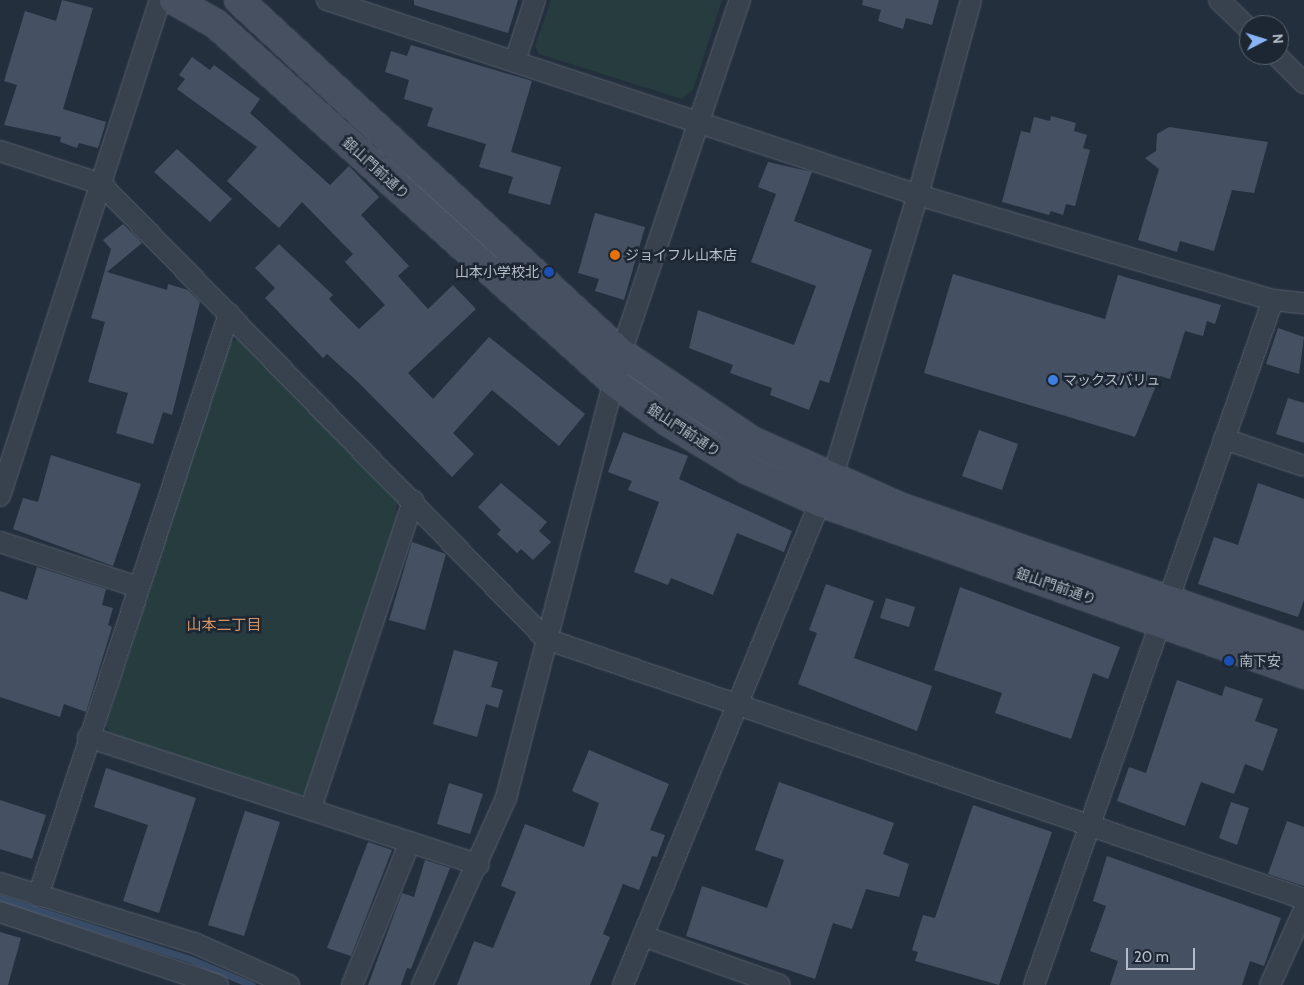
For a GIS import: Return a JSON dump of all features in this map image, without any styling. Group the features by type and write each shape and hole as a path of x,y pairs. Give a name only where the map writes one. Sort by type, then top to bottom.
{"street":[{"path":"0,496 160,0"},
{"name":"銀山門前通り","path":"174,0 216,24 615,383 667,421 748,470 826,490 1162,611 1304,674"},
{"path":"327,0 515,61 698,124 918,195 1273,300 1304,303"},
{"path":"515,61 534,0"},
{"path":"422,985 478,865 506,798 546,639 615,383 621,353 740,0"},
{"path":"623,985 826,490 918,195 971,0"},
{"path":"1219,0 1239,19"},
{"name":"銀山門前通り","path":"248,3 621,353 826,490"},
{"path":"1286,65 1304,83"},
{"path":"0,151 101,184 546,639 1304,899"},
{"path":"1034,985 1162,611 1273,300"},
{"path":"38,896 88,737 229,314"},
{"path":"1224,439 1304,466"},
{"path":"311,808 413,501"},
{"path":"0,542 138,587"},
{"name":"銀山門前通り","path":"1162,611 1304,647"},
{"path":"88,737 311,808 478,865"},
{"path":"352,985 410,842"},
{"path":"0,883 194,943 289,985"},
{"path":"1270,985 1304,910"},
{"path":"0,912 183,978 218,985"},
{"path":"643,936 780,985"}],"green space":[{"path":"551,0 722,0 693,90 682,99 539,54 535,46"},
{"path":"240,339 396,501 397,518 310,789 300,795 111,735 106,725 229,342"}],"building":[{"path":"62,0 93,8 63,109 106,122 98,148 79,143 77,148 60,142 61,137 4,125 17,85 4,81 25,11 56,21"},
{"path":"414,0 518,0 508,33 414,5"},
{"path":"863,0 939,0 932,25 906,18 903,29 878,21 881,10 862,5"},
{"path":"411,45 532,81 511,152 561,167 550,205 508,193 513,177 479,167 486,144 427,126 433,108 404,99 409,80 385,72 391,51 407,56"},
{"path":"192,57 210,70 214,65 260,99 250,113 330,185 349,166 379,197 361,215 409,266 398,276 428,309 453,285 476,309 408,373 433,399 489,337 585,414 559,446 492,390 453,433 474,454 452,477 357,381 327,354 323,358 265,298 275,288 255,268 279,244 333,295 329,299 359,329 385,305 345,262 353,254 302,202 279,228 227,181 257,147 177,89 185,79 179,75"},
{"path":"1051,116 1076,123 1074,131 1087,135 1083,148 1090,150 1075,206 1066,204 1063,215 1051,211 1049,215 1002,202 1021,131 1030,133 1034,117 1050,121"},
{"path":"1169,127 1268,142 1254,193 1232,190 1214,251 1180,241 1177,252 1138,240 1159,169 1145,158 1156,151 1157,134"},
{"path":"177,149 232,199 210,222 154,172"},
{"path":"768,162 812,172 794,221 872,250 829,383 820,380 809,410 770,395 772,388 730,373 733,365 689,348 698,310 794,345 816,286 751,262 776,194 758,187"},
{"path":"595,213 645,227 624,300 595,291 599,279 578,273"},
{"path":"123,224 142,243 107,272 167,290 168,284 188,290 200,302 172,415 163,412 153,444 116,433 128,393 88,382 105,322 91,318 111,249 103,240"},
{"path":"953,274 1105,319 1118,275 1221,305 1215,324 1207,321 1203,336 1185,331 1170,379 1160,376 1135,437 924,373"},
{"path":"1278,328 1304,337 1299,374 1266,364"},
{"path":"1288,398 1304,403 1304,443 1276,434"},
{"path":"979,430 1018,444 1002,490 962,476"},
{"path":"623,432 688,456 679,479 792,531 784,552 737,533 713,595 671,578 668,585 634,572 659,502 628,490 632,481 608,472"},
{"path":"51,455 141,484 113,566 13,529 23,498 38,502"},
{"path":"501,483 547,522 539,531 551,542 533,560 521,549 517,553 497,534 501,530 478,507"},
{"path":"1258,483 1304,499 1304,600 1298,617 1198,584 1214,537 1238,545"},
{"path":"412,542 446,554 425,630 389,620"},
{"path":"37,567 106,589 102,605 113,608 108,625 112,627 86,712 64,704 60,717 0,697 0,591 27,600"},
{"path":"826,584 874,601 854,658 932,686 917,731 798,684 817,633 809,630"},
{"path":"960,587 1120,647 1108,679 1093,673 1071,739 995,713 1002,693 934,670"},
{"path":"886,598 915,607 909,627 880,618"},
{"path":"454,650 498,662 491,687 503,690 498,708 486,704 477,737 433,724"},
{"path":"1177,680 1222,696 1225,686 1263,699 1255,721 1278,729 1263,771 1245,764 1234,794 1201,782 1185,826 1117,801 1129,767 1146,773"},
{"path":"589,750 669,784 650,830 665,835 657,857 652,856 639,890 623,884 603,934 610,937 590,985 457,985 474,941 493,948 516,892 501,886 525,824 584,847 599,803 572,791"},
{"path":"106,768 196,798 159,913 123,901 148,825 94,807"},
{"path":"779,782 894,823 883,854 909,864 899,897 866,889 852,929 833,923 815,979 686,936 702,886 767,908 784,860 755,850"},
{"path":"449,783 483,794 470,834 437,824"},
{"path":"0,800 46,815 32,859 0,849"},
{"path":"1231,802 1249,808 1237,845 1219,838"},
{"path":"973,805 1052,832 999,985 915,961 918,952 912,950 923,915 935,918"},
{"path":"245,811 280,822 244,936 208,925"},
{"path":"1287,821 1304,827 1304,886 1268,874"},
{"path":"368,842 392,850 351,956 327,948"},
{"path":"1107,856 1281,918 1264,966 1250,961 1242,985 1110,985 1118,961 1090,951 1106,906 1093,901"},
{"path":"425,860 450,868 411,969 407,968 401,985 368,985 402,893 414,897"},
{"path":"0,932 21,938 8,985 0,985"}],"waterway":[{"path":"0,898 190,959 252,985"}],"place":[{"name":"ジョイフル山本店","path":"615,255"},
{"name":"山本小学校北","path":"549,272"},
{"name":"マックスバリュ","path":"1053,380"},
{"name":"南下安","path":"1229,661"}],"district":[{"name":"山本二丁目","path":"224,626"}]}
